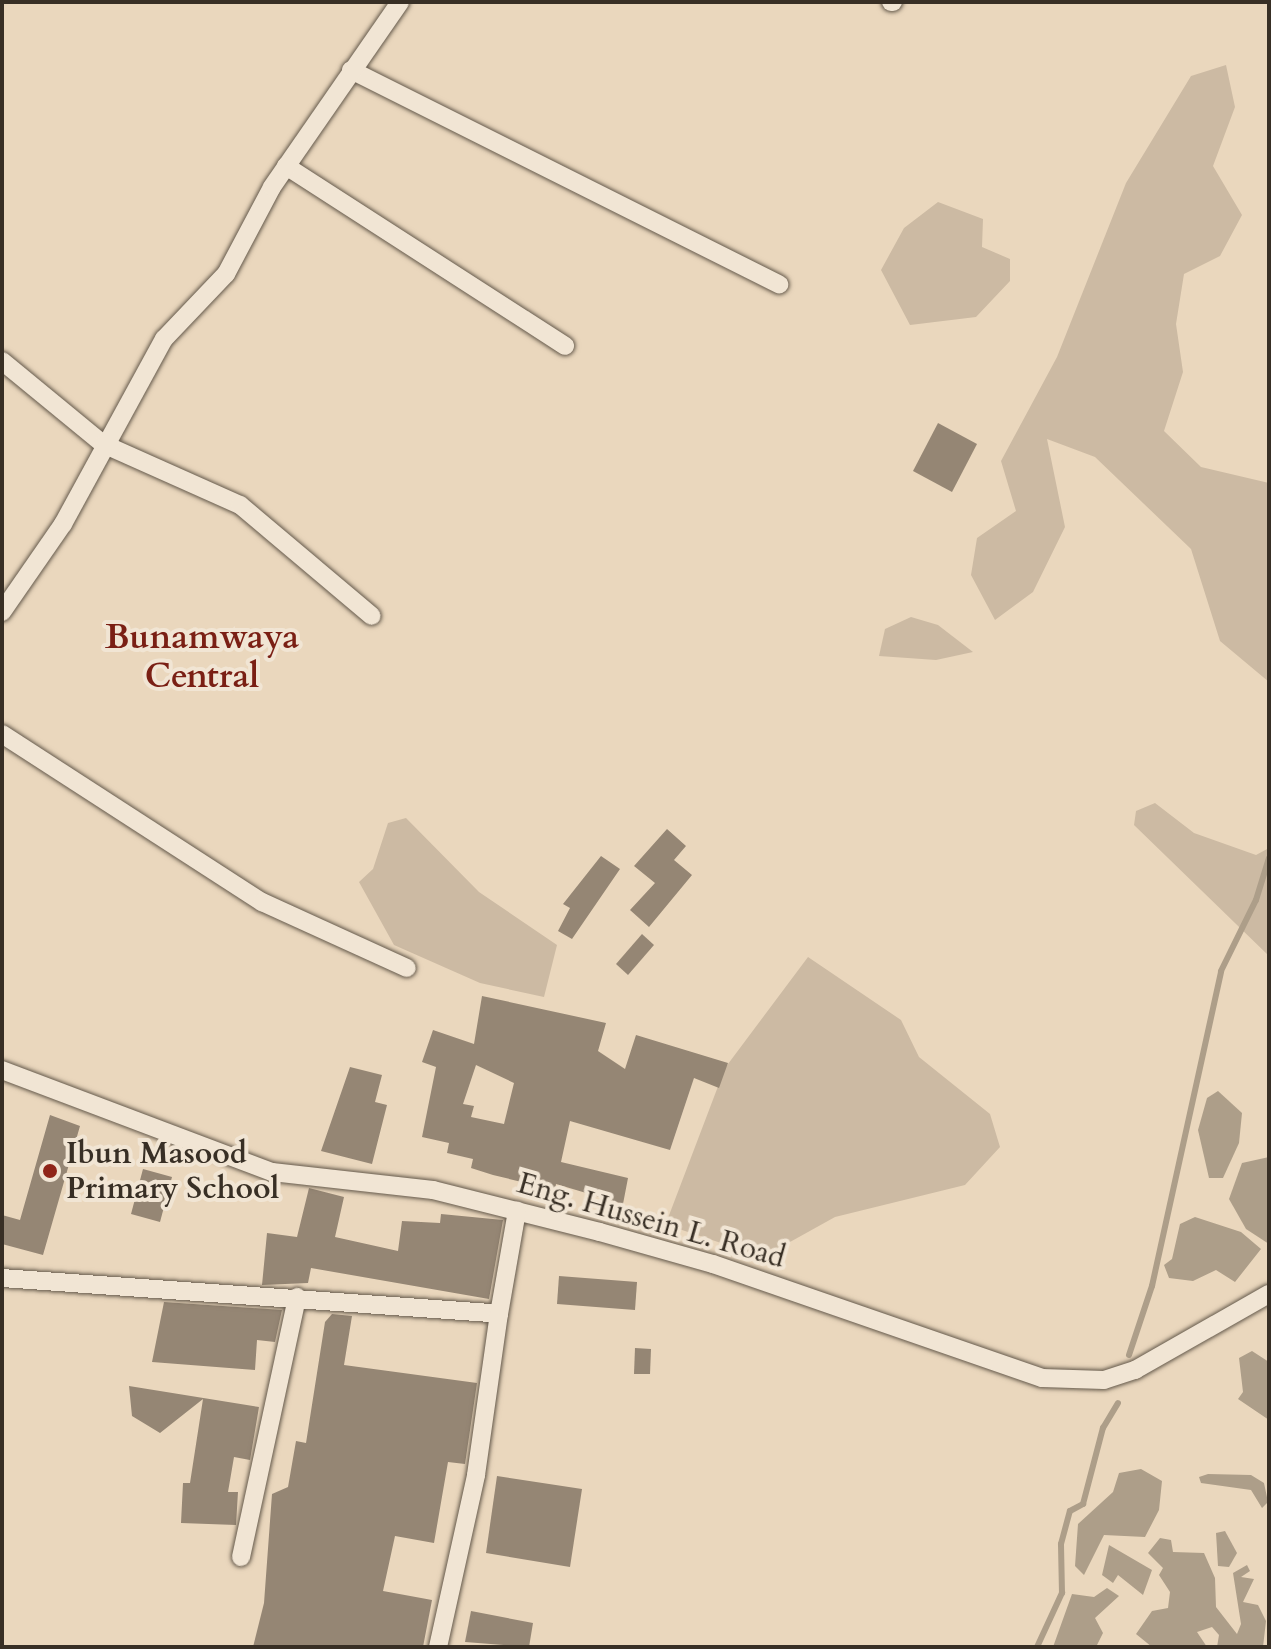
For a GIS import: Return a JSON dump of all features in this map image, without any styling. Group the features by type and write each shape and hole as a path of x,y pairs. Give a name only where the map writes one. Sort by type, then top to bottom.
{"street":[{"path":"2,612 63,524 103,444 164,339 226,274 286,166 400,2"},
{"path":"351,70 779,284"},
{"path":"286,166 565,346"},
{"path":"2,361 103,444 240,505 372,616"},
{"path":"2,734 262,902 407,968"},
{"name":"Eng. Hussein L. Road","path":"2,1070 272,1172 433,1190 517,1211 713,1264 1042,1378 1073,1382 1135,1370 1269,1294"},
{"path":"438,1647 476,1475 517,1211"},
{"path":"2,1278 499,1314"},
{"path":"241,1557 297,1297"}],"shaded area":[{"path":"1226,65 1235,107 1213,166 1242,215 1220,256 1184,274 1176,324 1183,372 1164,431 1201,467 1269,483 1269,682 1220,641 1191,549 1095,457 1047,439 1065,527 1033,592 995,620 971,575 977,538 1016,511 1001,461 1057,357 1126,183 1191,76"},
{"path":"938,202 983,219 982,247 1010,259 1010,281 976,317 910,325 881,270 904,228"},
{"path":"911,617 938,625 973,652 936,660 879,656 885,629"},
{"path":"1155,803 1194,833 1256,855 1269,848 1269,956 1134,825 1136,811"},
{"path":"406,818 479,892 557,945 544,997 480,983 394,945 359,882 373,869 388,823"},
{"path":"808,957 901,1020 919,1057 990,1114 1000,1147 965,1185 835,1217 763,1257 679,1229 668,1218 725,1068"},
{"path":"1218,1091 1242,1113 1239,1143 1223,1178 1209,1178 1198,1130 1207,1098"},
{"path":"1269,1157 1269,1244 1246,1229 1229,1199 1242,1163"},
{"path":"1195,1217 1241,1232 1261,1249 1235,1282 1216,1270 1193,1281 1169,1278 1164,1265 1172,1259 1180,1224"},
{"path":"1252,1351 1269,1362 1269,1420 1238,1399 1243,1392 1239,1358"},
{"path":"1141,1469 1162,1481 1159,1510 1145,1537 1104,1535 1084,1575 1075,1566 1078,1524 1113,1492 1119,1473"},
{"path":"1208,1474 1251,1475 1264,1483 1268,1502 1262,1508 1251,1490 1201,1483 1199,1477"},
{"path":"1225,1531 1237,1553 1229,1567 1218,1566 1216,1533"},
{"path":"1160,1538 1171,1540 1173,1552 1204,1553 1215,1578 1216,1607 1237,1634 1241,1624 1233,1573 1247,1565 1250,1571 1241,1577 1254,1579 1243,1602 1258,1605 1266,1621 1263,1647 1217,1647 1219,1635 1212,1627 1197,1632 1207,1647 1152,1647 1136,1634 1152,1611 1168,1608 1170,1592 1159,1575 1163,1568 1148,1553"},
{"path":"1109,1545 1152,1570 1143,1595 1118,1575 1113,1583 1102,1575"},
{"path":"1107,1588 1119,1596 1095,1618 1103,1633 1096,1647 1053,1647 1072,1594 1094,1597"}],"building":[{"path":"938,423 977,444 952,492 913,471"},
{"path":"667,829 686,846 674,860 692,875 649,927 630,910 655,883 634,866"},
{"path":"601,856 620,869 572,939 558,931 570,908 563,904"},
{"path":"642,934 654,945 628,975 616,964"},
{"path":"482,996 606,1023 598,1051 625,1069 636,1035 728,1063 719,1088 694,1078 670,1150 570,1121 561,1162 628,1178 623,1204 556,1184 555,1190 471,1168 473,1159 447,1153 449,1143 422,1137 436,1067 422,1062 433,1030 474,1044","holes":["476,1065 514,1083 504,1124 471,1117 474,1106 463,1104"]},
{"path":"350,1067 382,1075 375,1102 387,1105 372,1164 321,1151"},
{"name":"Ibun Masood Primary School","path":"50,1115 80,1126 43,1255 2,1244 2,1215 20,1220"},
{"path":"143,1169 172,1177 160,1222 131,1214"},
{"path":"309,1188 344,1197 335,1237 398,1251 402,1221 440,1223 441,1214 503,1220 489,1299 311,1268 308,1283 262,1285 267,1233 297,1237"},
{"path":"559,1276 637,1282 635,1310 557,1304"},
{"path":"164,1302 282,1310 275,1342 257,1340 255,1370 152,1362"},
{"path":"332,1314 352,1316 344,1365 477,1383 465,1464 448,1462 434,1543 395,1536 383,1591 432,1600 423,1647 253,1647 264,1603 272,1494 288,1487 296,1441 306,1443 325,1322"},
{"path":"635,1348 651,1349 650,1374 634,1374"},
{"path":"129,1386 259,1407 250,1460 234,1457 228,1492 238,1492 236,1525 181,1523 183,1483 190,1483 203,1399 160,1433 132,1416"},
{"path":"497,1476 582,1489 570,1567 486,1553"},
{"path":"471,1611 533,1623 529,1647 465,1642"}],"waterway":[{"path":"1129,1355 1152,1286 1221,971 1256,900 1269,858"},
{"path":"1037,1647 1062,1593 1061,1544 1070,1511 1083,1504 1103,1428 1118,1403"}],"place":[{"name":"Ibun Masood Primary School","path":"50,1171"}],"district":[{"name":"Bunamwaya Central","path":"202,656"}]}
